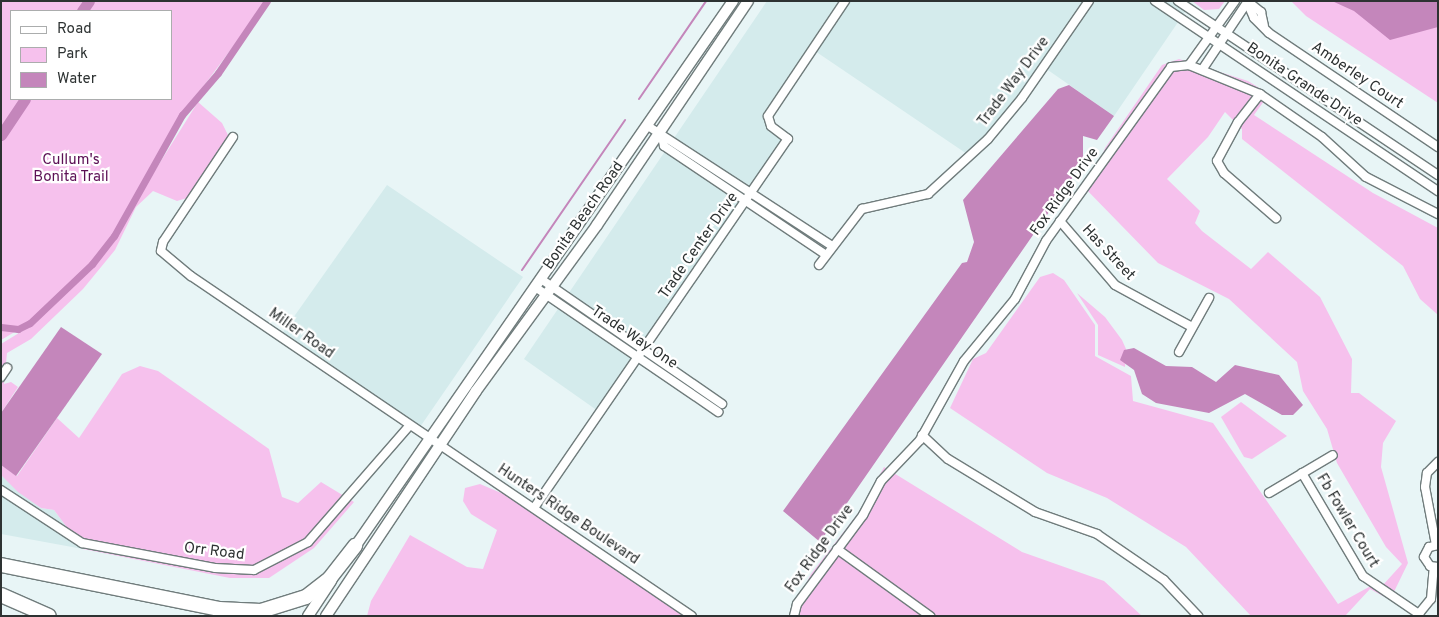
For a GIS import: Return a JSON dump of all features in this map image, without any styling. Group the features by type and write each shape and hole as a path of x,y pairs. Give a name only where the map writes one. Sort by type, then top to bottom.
{"highway":[{"path":"219,609 261,611 291,605 330,578 355,546"},
{"path":"1,564 219,609 262,616"},
{"path":"1,595 49,616"}],"street":[{"name":"Bonita Beach Road","path":"308,616 428,438 648,126 733,1"},
{"name":"Bonita Beach Road","path":"326,616 439,445 660,136 748,1"},
{"name":"Trade Center Drive","path":"534,508 637,357 747,202 788,139 771,126 770,112 845,1"},
{"name":"Trade Way Drive","path":"819,265 862,210 880,202 916,199 956,169 1017,105 1089,1"},
{"name":"Bonita Grande Drive","path":"1155,1 1438,191"},
{"name":"Bonita Grande Drive","path":"1178,1 1438,175"},
{"path":"1235,1 1190,65 1260,94 1322,136 1366,177 1438,214"},
{"path":"1202,70 1247,1"},
{"name":"Amberley Court","path":"1247,1 1261,12 1264,26 1438,146"},
{"name":"Fox Ridge Drive","path":"794,616 797,604 863,515 881,481 922,435 964,361 1015,299 1060,221 1099,172 1164,73 1190,65"},
{"path":"1260,94 1238,122 1217,161 1224,173 1276,218"},
{"path":"648,126 660,136 832,246"},
{"path":"660,136 664,146 826,255"},
{"name":"Miller Road","path":"233,137 162,242 161,251 176,265 428,438"},
{"name":"Has Street","path":"1060,221 1115,285 1192,327"},
{"name":"Trade Way One","path":"538,283 637,357 720,408 643,349 549,291"},
{"path":"1179,352 1209,298"},
{"path":"1,377 8,368"},
{"name":"Orr Road","path":"1,490 82,543 245,571 302,547 410,425"},
{"path":"922,435 948,459 1035,512 1109,542 1164,580 1198,616"},
{"name":"Hunters Ridge Boulevard","path":"428,438 692,616"},
{"name":"Fb Fowler Court","path":"1269,493 1333,455"},
{"path":"1418,615 1431,599 1436,567 1425,561 1425,553 1437,545 1425,487 1428,473 1438,462"},
{"name":"Fb Fowler Court","path":"1302,473 1363,576 1418,615"},
{"path":"837,549 930,616"}],"shaded area":[{"path":"767,1 1176,1 1187,9 1114,116 1045,68 970,156 812,49 769,119 783,143 598,411 524,359"},
{"path":"387,185 523,277 420,427 281,335"},
{"path":"1,475 41,508 54,510 83,549 1,534"}],"green space":[{"name":"Cullum's Bonita Trail","path":"1,1 267,1 182,115 114,236 92,264 30,323 1,340"},
{"path":"1192,1 1225,1 1219,9 1204,10"},
{"path":"1291,1 1438,1 1438,103 1306,16"},
{"path":"1179,59 1248,81 1269,94 1254,115 1373,193 1438,228 1438,315 1420,299 1403,266 1242,139 1242,129 1225,112 1208,137 1167,179 1200,211 1195,223 1202,231 1251,269 1268,252 1320,297 1352,359 1351,393 1359,393 1396,421 1383,443 1381,467 1408,563 1390,600 1370,589 1345,616 1251,616 1186,547 1107,498 1047,473 950,408 973,359 986,353 1040,277 1053,273 1064,280 1095,325 1095,356 1131,376 1133,401 1213,423 1338,604 1378,582 1383,585 1402,564 1386,547 1337,463 1327,429 1303,391 1297,362 1229,299 1158,263 1081,184 1099,164 1105,148 1162,65"},
{"path":"198,102 222,123 228,135 223,155 197,195 177,201 153,191 136,207 115,250 83,289 31,339 7,353 4,384 11,382 18,387 1,413 1,344 32,325 95,266"},
{"path":"1077,293 1105,317 1122,340 1126,349 1125,367 1098,355 1098,325"},
{"path":"140,366 158,371 269,449 282,497 298,503 321,482 354,502 314,548 269,578 230,578 83,549 54,510 41,508 18,492 1,475 1,465 17,476 57,418 79,438 122,374"},
{"path":"1241,402 1287,436 1252,459 1244,457 1221,417"},
{"path":"884,467 1022,552 1104,581 1142,616 789,616 811,574 859,512"},
{"path":"480,484 522,502 685,616 367,616 371,601 410,535 467,567 483,569 497,530 471,514 463,501 465,488"}],"water":[{"path":"1332,1 1438,1 1438,27 1390,40 1354,11"},
{"path":"1069,85 1114,116 1097,140 1083,136 1083,161 1067,186 820,542 783,511 962,263 967,262 974,242 963,200 1058,89"},
{"path":"61,327 102,354 16,476 1,465 1,413"},
{"path":"1134,348 1166,366 1192,367 1216,382 1235,365 1279,375 1303,405 1293,415 1282,415 1245,394 1209,413 1156,403 1142,394 1134,370 1120,360 1124,350"}],"waterway":[{"path":"83,10 89,1"},
{"path":"1,327 18,329 30,323 92,264 114,236 182,115 218,73 267,1"},
{"path":"639,99 706,1"},
{"path":"1,135 24,100"},
{"path":"522,270 625,120"}]}
